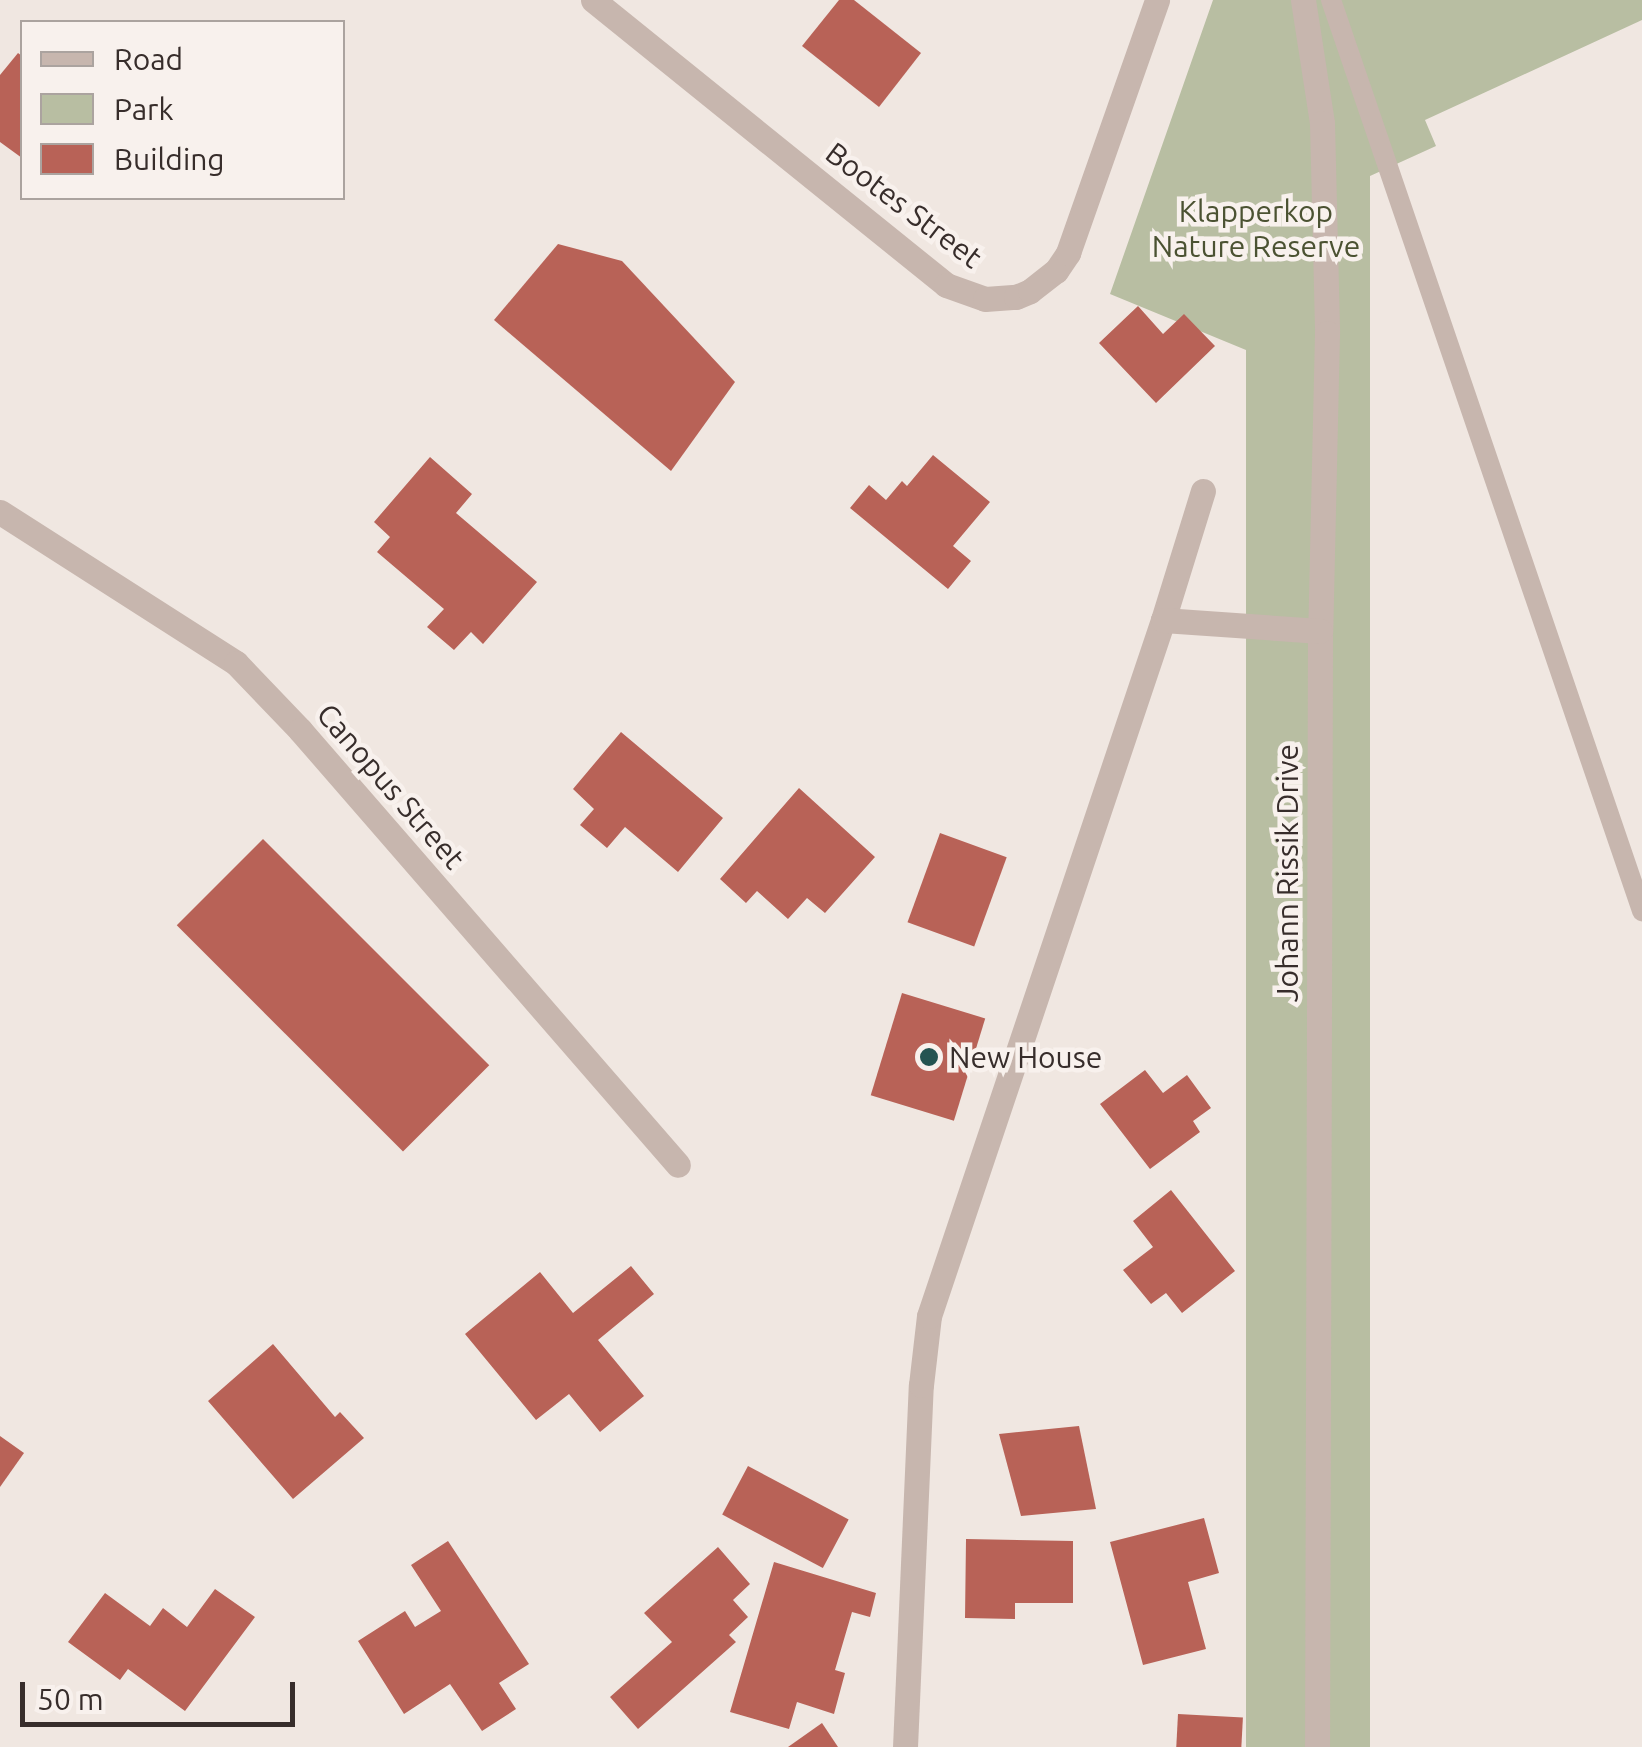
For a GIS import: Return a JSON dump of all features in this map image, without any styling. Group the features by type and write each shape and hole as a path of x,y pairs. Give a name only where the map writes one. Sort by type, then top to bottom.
{"street":[{"name":"Bootes Street","path":"592,0 946,285 984,299 1016,297 1030,291 1056,270 1068,253 1157,0"},
{"name":"Johann Rissik Drive","path":"1303,0 1322,123 1327,333 1320,631 1317,1747"},
{"path":"905,1747 921,1385 929,1316 1204,492"},
{"name":"Canopus Street","path":"0,512 236,664 300,730 678,1166"},
{"path":"1163,620 1320,631"}],"lane":[{"path":"1331,0 1640,898"}],"green space":[{"name":"Klapperkop Nature Reserve","path":"1213,0 1642,0 1642,20 1425,120 1436,146 1370,176 1370,1747 1246,1747 1246,350 1110,294"}],"building":[{"path":"839,0 854,0 921,53 879,107 802,46"},
{"path":"20,54 20,157 0,142 0,75"},
{"path":"558,244 622,261 735,382 671,471 494,320"},
{"path":"1138,306 1163,334 1184,314 1215,346 1156,403 1099,343"},
{"path":"933,455 990,502 953,546 971,561 948,589 850,508 869,485 886,500 902,481 907,486"},
{"path":"430,457 472,494 456,513 537,582 483,644 471,632 454,650 427,627 444,609 377,552 390,537 374,522"},
{"path":"621,732 723,818 678,872 625,827 607,848 580,825 594,809 573,789"},
{"path":"799,788 875,857 825,913 807,898 788,919 757,891 746,903 720,879"},
{"path":"940,833 1007,857 974,947 908,922"},
{"path":"263,839 489,1065 403,1152 177,925"},
{"name":"New House","path":"902,993 985,1018 954,1121 871,1095"},
{"path":"1145,1070 1163,1093 1187,1075 1211,1108 1193,1121 1200,1132 1150,1169 1100,1104"},
{"path":"1171,1190 1235,1271 1182,1313 1166,1293 1151,1304 1123,1270 1153,1247 1133,1221"},
{"path":"631,1266 654,1294 598,1340 644,1396 600,1432 569,1394 536,1420 465,1334 540,1272 573,1313"},
{"path":"273,1344 335,1417 340,1412 364,1438 293,1499 208,1401"},
{"path":"1079,1426 1096,1509 1021,1516 999,1434"},
{"path":"0,1436 24,1453 0,1487"},
{"path":"748,1466 849,1520 823,1568 722,1515"},
{"path":"1204,1518 1219,1573 1188,1582 1206,1649 1143,1665 1110,1542"},
{"path":"966,1539 1073,1541 1073,1603 1015,1603 1015,1619 965,1618"},
{"path":"448,1541 529,1664 499,1683 516,1709 482,1731 450,1684 404,1714 358,1641 405,1611 415,1627 441,1611 411,1565"},
{"path":"718,1547 750,1584 733,1600 748,1617 729,1635 736,1642 638,1729 610,1697 672,1642 644,1613"},
{"path":"774,1562 876,1593 870,1617 852,1612 835,1670 845,1673 834,1714 797,1702 789,1729 730,1712"},
{"path":"215,1589 255,1617 185,1711 128,1669 120,1680 68,1642 105,1593 150,1626 163,1608 187,1627"},
{"path":"1178,1714 1243,1717 1241,1747 1176,1747"},
{"path":"822,1723 838,1747 788,1747"}],"place":[{"name":"New House","path":"929,1057"}]}
